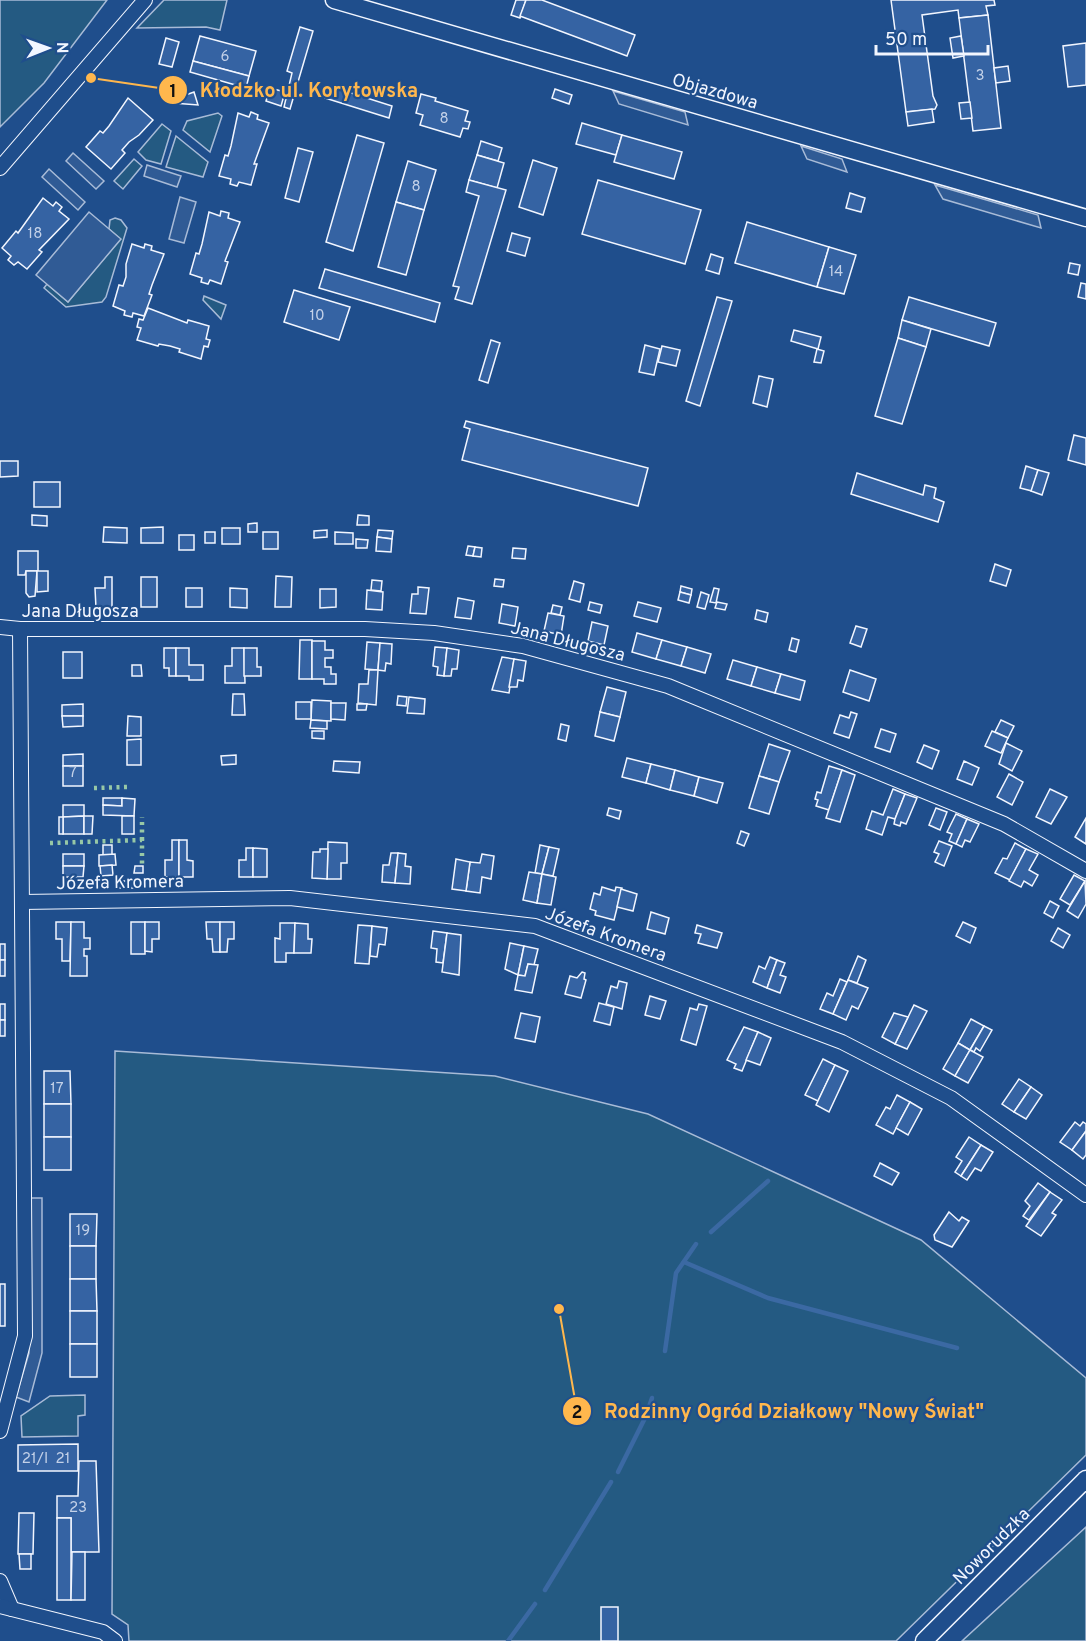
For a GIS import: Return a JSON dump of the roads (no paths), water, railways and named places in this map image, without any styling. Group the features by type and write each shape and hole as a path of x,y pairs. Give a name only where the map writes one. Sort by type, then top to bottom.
{"street":[{"path":"0,168 145,0"},
{"name":"Objazdowa","path":"334,0 1086,218"},
{"name":"Jana Długosza","path":"0,627 20,629 365,629 434,633 523,646 668,686 1004,824 1086,871"},
{"path":"0,1431 25,1336 20,629"},
{"name":"Józefa Kromera","path":"22,902 290,898 535,926 842,1042 951,1098 1086,1195"},
{"name":"Noworudzka","path":"924,1641 1086,1479"},
{"path":"0,1581 6,1608 103,1632 115,1641"}],"waterway":[{"path":"711,1232 768,1181"},
{"path":"665,1351 676,1273 696,1244"},
{"path":"684,1262 768,1298 957,1348"},
{"path":"618,1472 646,1416 652,1398"},
{"path":"545,1590 611,1482"},
{"path":"508,1641 535,1604"}],"place":[{"name":"Kłodzko ul. Korytowska","path":"91,78"},
{"name":"Rodzinny Ogród Działkowy \"Nowy Świat\"","path":"559,1309"}]}
